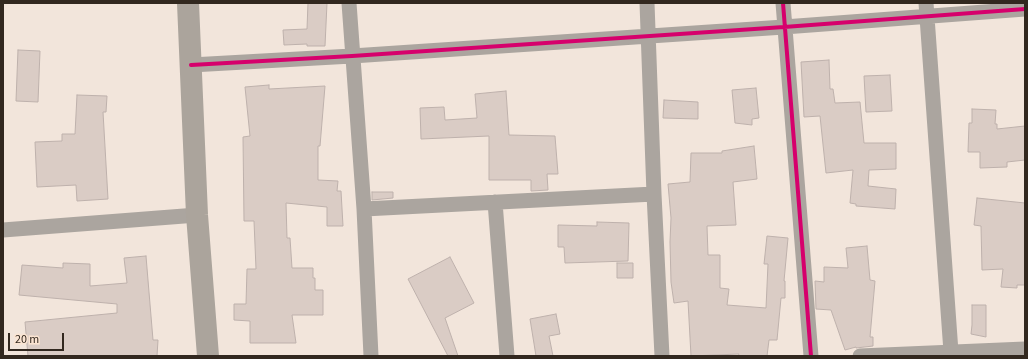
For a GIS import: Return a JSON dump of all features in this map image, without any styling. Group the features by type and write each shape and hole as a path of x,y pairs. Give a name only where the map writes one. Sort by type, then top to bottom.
{"street":[{"path":"188,3 197,215 208,356"},
{"path":"349,3 364,209 371,356"},
{"path":"647,3 662,356"},
{"path":"783,3 811,356"},
{"path":"191,66 784,27 926,10 1025,9"},
{"path":"926,10 951,352"},
{"path":"364,209 654,194"},
{"path":"496,202 507,356"},
{"path":"3,230 197,215"},
{"path":"860,356 1025,349"}],"building":[{"path":"308,3 327,3 325,46 307,46 307,44 284,45 283,30 307,29"},
{"path":"18,50 40,51 38,102 16,101"},
{"path":"829,60 830,89 833,89 835,103 860,102 864,143 896,143 896,169 869,170 868,186 896,189 895,209 856,206 856,204 850,203 853,170 826,173 820,116 804,117 801,62"},
{"path":"890,75 892,111 866,112 864,76"},
{"path":"269,85 269,89 325,86 320,146 318,146 318,180 338,181 337,191 341,191 343,226 327,226 327,207 286,203 287,238 290,238 292,268 313,268 315,290 323,290 323,315 292,315 296,343 250,343 250,321 234,320 234,304 246,304 247,269 256,269 254,221 244,221 243,137 250,136 245,87"},
{"path":"756,88 759,118 752,119 752,125 735,123 732,90"},
{"path":"506,91 509,135 555,136 558,174 547,174 548,190 531,191 531,180 489,180 489,136 421,139 420,108 444,107 445,120 477,118 475,94"},
{"path":"77,95 107,96 106,112 103,112 108,199 77,201 76,185 37,187 35,142 62,141 62,134 75,134"},
{"path":"664,100 698,102 698,119 663,118"},
{"path":"972,109 996,110 995,124 997,124 997,129 1025,126 1025,160 1007,162 1007,167 980,168 980,152 968,152 969,123 972,123"},
{"path":"754,146 757,179 733,182 736,225 707,226 708,255 720,255 720,288 729,289 727,305 766,308 768,264 764,264 767,236 788,238 784,281 785,298 781,298 777,340 769,340 767,356 738,356 739,354 691,356 688,301 674,303 671,282 671,218 668,184 690,182 691,153 722,153 722,151"},
{"path":"372,192 393,192 393,198 372,200"},
{"path":"977,198 1025,203 1025,285 1017,285 1017,288 1001,287 1003,269 982,270 981,226 974,225"},
{"path":"597,222 629,223 628,261 565,263 564,247 558,247 558,225 597,226"},
{"path":"867,246 870,280 875,281 870,337 873,337 873,346 856,347 845,350 831,310 816,309 815,281 824,282 824,267 848,268 846,248"},
{"path":"146,256 153,340 158,340 157,356 28,356 25,322 117,313 117,304 19,295 22,265 63,268 63,263 90,264 90,286 127,283 124,258"},
{"path":"450,257 474,303 445,318 458,356 448,356 408,279"},
{"path":"617,263 633,263 633,278 617,278"},
{"path":"972,305 986,305 986,337 971,334"},
{"path":"556,314 560,334 549,336 553,356 536,356 530,319"}],"cycle path":[{"path":"783,3 811,356"},
{"path":"191,65 352,56 784,27 1025,9"}]}
